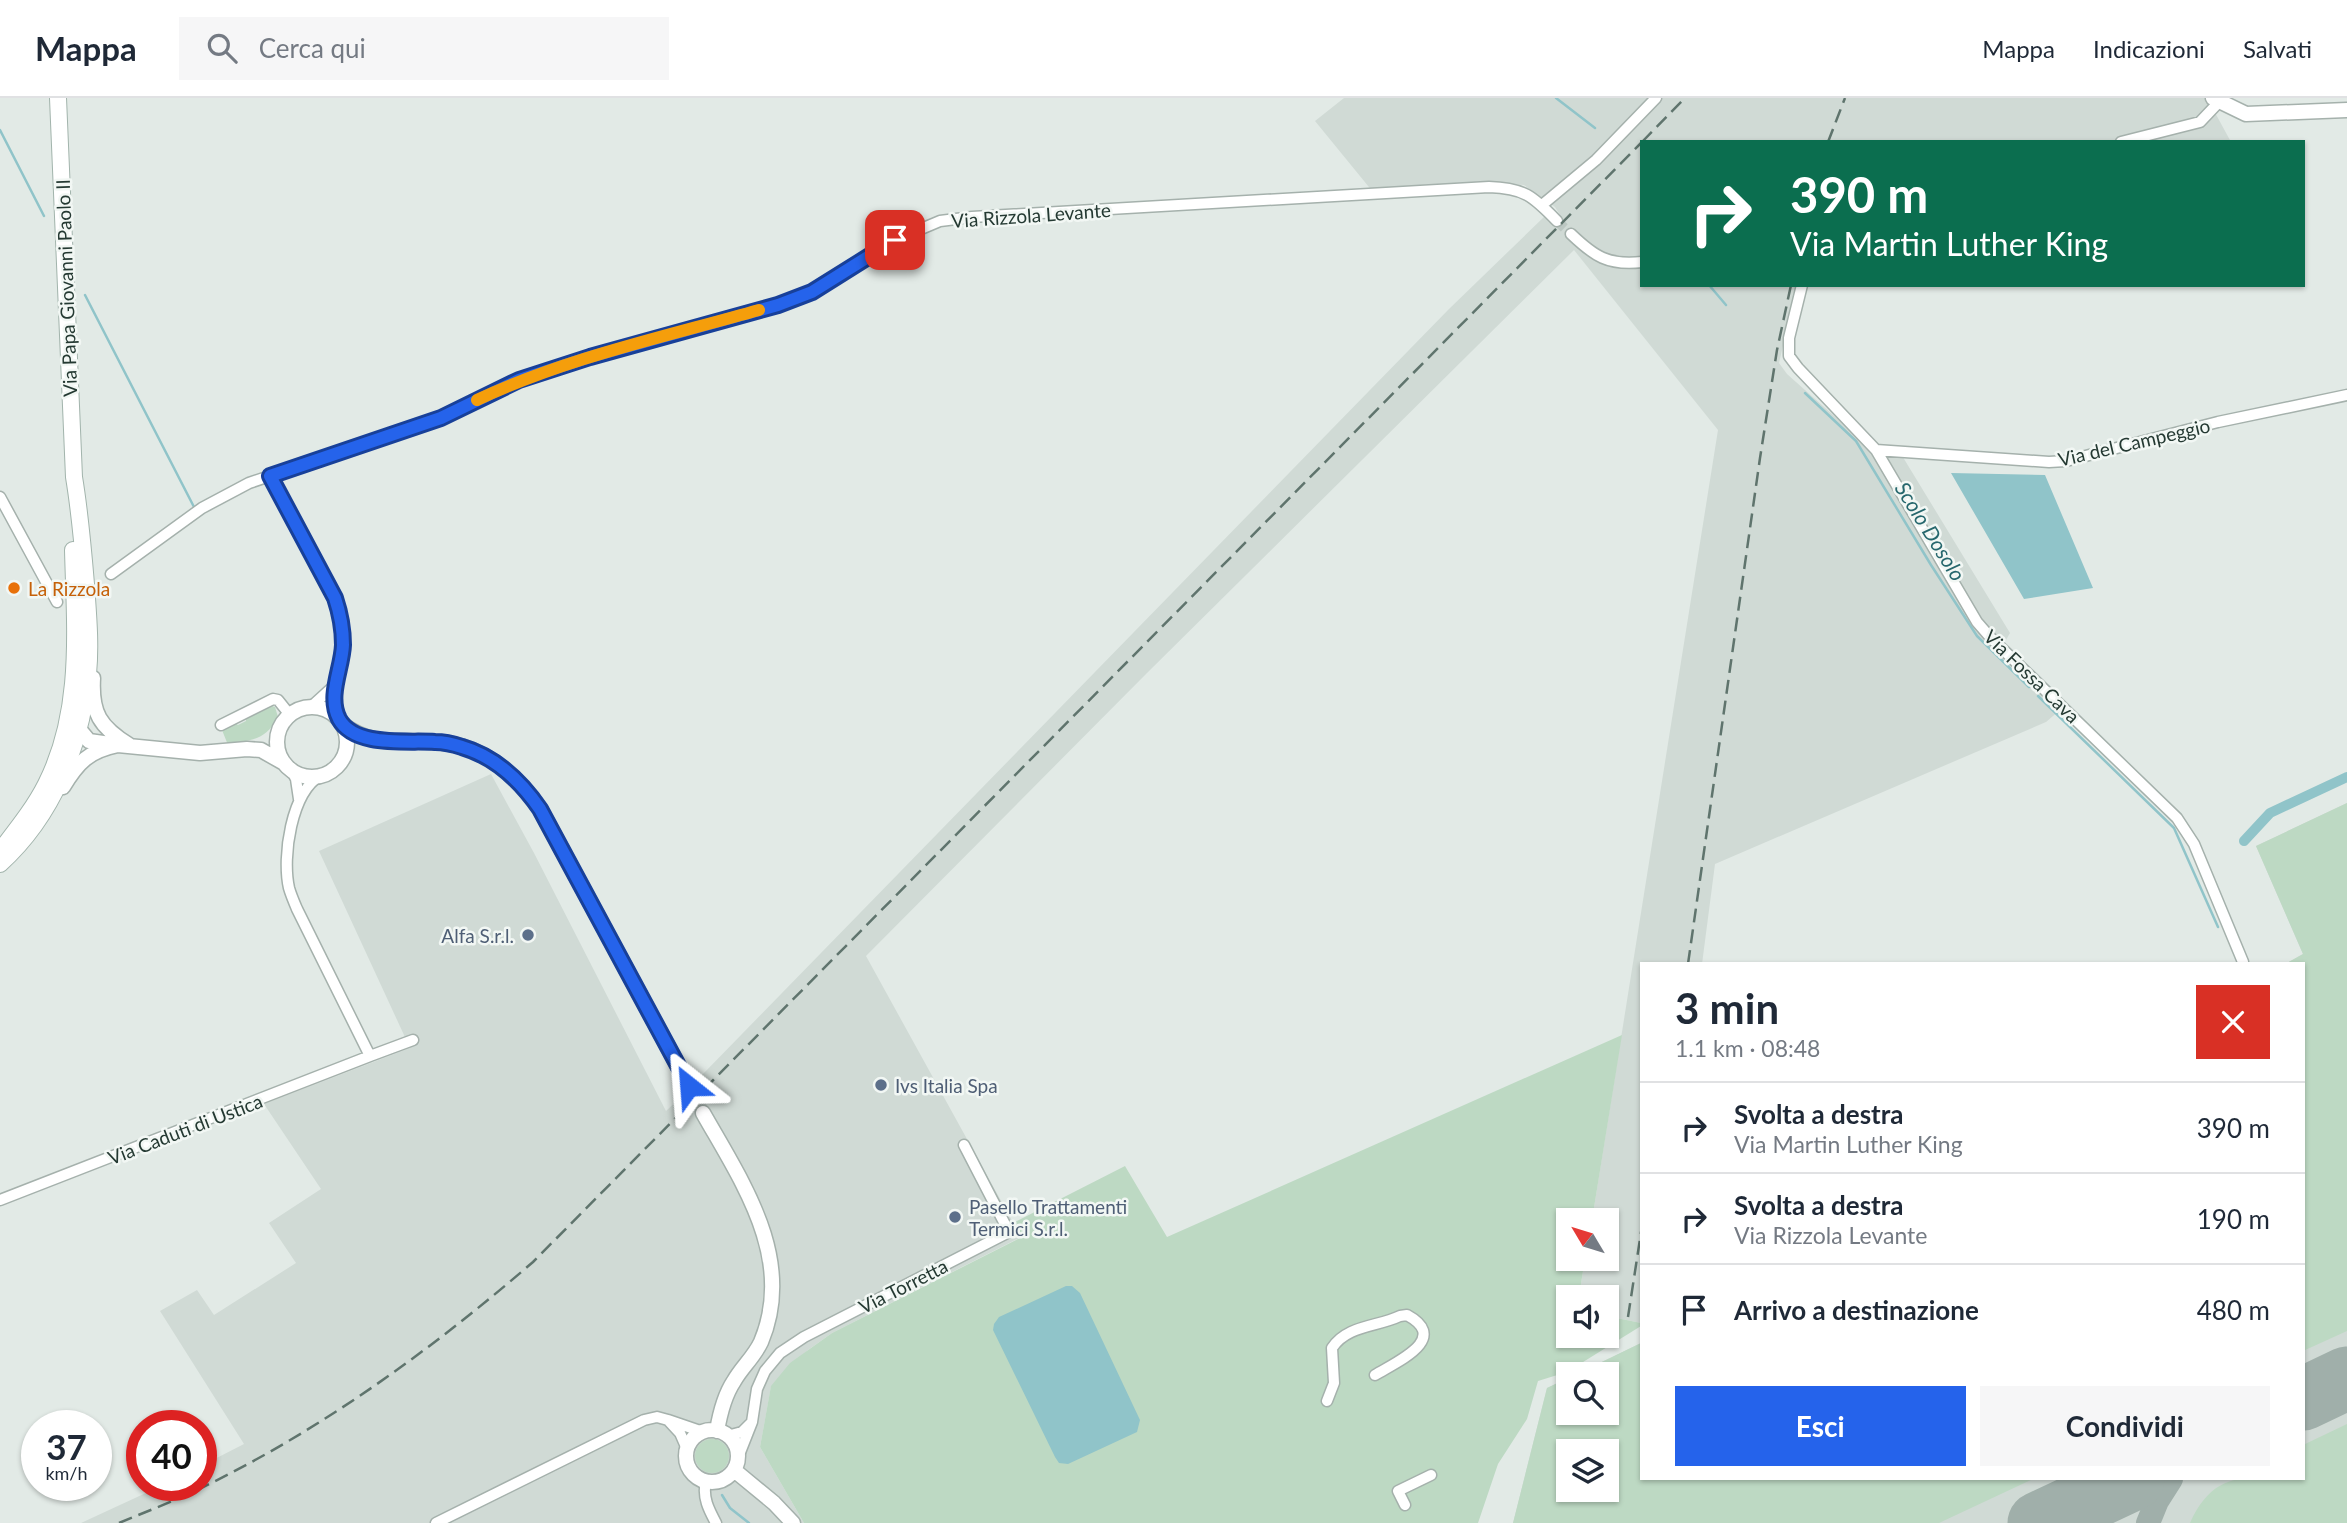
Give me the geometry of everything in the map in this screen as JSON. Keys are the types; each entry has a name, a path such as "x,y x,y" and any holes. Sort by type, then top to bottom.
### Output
{"main road":[{"name":"Via Papa Giovanni Paolo II","path":"0,864 7,851 32,829 50,802 68,765 72,728 75,673 72,502 74,477 58,98"},
{"name":"Via Papa Giovanni Paolo II","path":"72,728 88,673 88,617 81,519 74,477"}],"street":[{"path":"1542,205 1596,160 1656,98"},
{"path":"2129,140 2200,122 2216,100 2246,114 2347,110"},
{"name":"Via Rizzola Levante","path":"111,574 218,498 270,476 441,418 519,380 590,357 778,305 812,292 895,240 940,221 1489,187 1510,187 1525,192 1557,220"},
{"path":"1571,234 1587,249 1605,260 1623,264 1640,262"},
{"name":"Via Fossa Cava","path":"1802,287 1789,338 1789,356 1876,450 1978,622 1990,637 2162,802 2185,828 2243,962"},
{"name":"Via del Campeggio","path":"1876,450 2066,461 2218,422 2347,395"},
{"path":"270,476 335,598 340,614 343,647 335,685 335,706 347,739 346,750 340,763"},
{"path":"0,498 57,602"},
{"name":"Via Papa Giovanni Paolo II","path":"7,851 23,846 32,837 81,761 120,742 104,726 96,711 92,692 93,632 88,617"},
{"path":"312,706 335,685"},
{"path":"221,724 273,699 278,700 285,721 277,742 279,754 296,779 299,799"},
{"path":"247,749 267,739 297,710 312,706 326,709 359,735 374,741 438,742 463,747 487,757 507,770 524,786 540,809 689,1086"},
{"path":"72,728 87,727 120,742 146,749 200,753 247,749 270,753 287,766 308,776 321,775"},
{"path":"370,1056 297,909 289,887 288,860 290,834 299,799 314,779 334,769 346,755 374,741"},
{"name":"Via Caduti di Ustica","path":"0,1200 413,1040"},
{"path":"703,1113 756,1212 768,1242 772,1274 764,1335 726,1394 716,1433"},
{"name":"Via Torretta","path":"736,1465 752,1422 760,1381 780,1353 804,1337 1009,1232 964,1145"},
{"path":"1327,1401 1334,1383 1332,1348 1341,1337 1348,1332 1400,1316 1414,1318 1420,1324 1423,1342 1417,1349 1375,1375"},
{"path":"436,1523 644,1420 657,1417 716,1433 736,1446 736,1465 743,1475 793,1523"},
{"path":"668,1420 680,1433 687,1449"},
{"path":"736,1465 725,1479 706,1482 690,1469 687,1449 693,1439 716,1433 742,1432 752,1422"},
{"path":"1405,1505 1398,1491 1431,1475"},
{"path":"706,1482 704,1489 707,1503 716,1523"}],"shaded area":[{"path":"1344,98 2207,98 2230,140 1640,140 1640,287 1797,287 1779,363 1787,374 1860,439 1901,454 2010,633 1999,652 2060,710 2046,722 1715,864 1702,962 1640,962 1640,1323 1619,1318 1619,1285 1581,1285 1583,1271 1619,1271 1619,1208 1594,1208 1718,430 1574,250 866,956 1021,1237 832,1333 808,1350 771,1387 760,1447 804,1523 81,1523 129,1501 217,1501 217,1458 244,1444 160,1311 197,1290 214,1315 296,1263 269,1223 321,1189 264,1104 410,1048 319,851 491,774 666,1111 684,1094 687,1099 701,1085 698,1079 1448,310 1545,216 1552,224 1560,215 1555,207 1524,185 1501,183 1373,192 1315,121"},
{"path":"2347,803 2347,1523 1513,1523 1547,1388 1556,1384 1556,1425 1619,1425 1619,1362 1602,1362 1640,1343 1640,1480 2305,1480 2305,962 2289,962 2303,954 2256,846"}],"green space":[{"path":"269,705 275,707 278,717 268,731 258,738 228,745 222,730 246,721 246,716"},
{"path":"2347,803 2347,1331 2305,1350 2305,962 2289,962 2303,954 2256,846"},
{"path":"1622,1035 1594,1208 1556,1208 1556,1271 1583,1271 1581,1285 1556,1285 1556,1348 1606,1348 1583,1362 1556,1362 1556,1375 1538,1381 1527,1419 1498,1464 1478,1523 804,1523 760,1447 771,1386 790,1363 832,1333 1020,1238 1013,1223 1125,1166 1167,1237"},
{"path":"1619,1318 1640,1323 1640,1327 1619,1340"},
{"path":"1640,1343 1640,1480 2031,1480 1939,1523 1513,1523 1547,1388 1556,1384 1556,1425 1619,1425 1619,1362 1602,1362"},
{"path":"2347,1424 2347,1523 2190,1523 2211,1492 2223,1484 2236,1480 2305,1480 2305,1444"},
{"path":"712,1439 724,1444 729,1456 724,1468 712,1473 700,1468 695,1456 700,1444"}],"water":[{"path":"1951,473 2045,475 2093,588 2024,599"},
{"path":"1066,1286 1072,1286 1080,1293 1140,1420 1137,1432 1068,1464 1059,1463 1055,1457 993,1330 999,1317"}],"waterway":[{"name":"Scolo Dosolo","path":"1556,98 1595,128"},
{"path":"0,130 44,216"},
{"name":"Scolo Dosolo","path":"1711,287 1726,305"},
{"path":"85,295 194,507"},
{"name":"Scolo Dosolo","path":"1805,393 1856,441 1977,636 2029,687"},
{"name":"Scolo Dosolo","path":"2038,696 2174,828 2218,927"},
{"path":"2244,841 2270,813 2347,777"},
{"path":"722,1495 730,1508 749,1523"}],"taxiway":[{"path":"2148,1523 2157,1501 2170,1480"}],"runway":[{"path":"2305,1398 2347,1378"},
{"path":"2039,1523 2131,1480"}],"tunnel":[{"path":"1557,221 1571,234"},
{"path":"689,1086 703,1113"}],"railway":[{"path":"1644,140 1685,98"},
{"path":"1829,140 1845,98"},
{"path":"119,1523 243,1467 330,1415 414,1357 533,1262 1640,144"},
{"path":"1688,962 1760,458 1777,350 1791,287"},
{"path":"1628,1317 1640,1239"}],"slow traffic":[{"path":"477,400 519,380 590,357 759,310"}],"place":[{"name":"La Rizzola","path":"14,588"},
{"name":"Alfa S.r.l.","path":"528,935"},
{"name":"Ivs Italia Spa","path":"881,1085"},
{"name":"Pasello Trattamenti Termici S.r.l.","path":"955,1217"}],"route":[{"path":"689,1086 540,809 524,786 507,770 487,757 463,747 438,742 374,741 342,724 338,718 334,695 343,647 340,614 335,598 270,476 441,418 519,380 590,357 778,305 812,292 895,240"}]}
